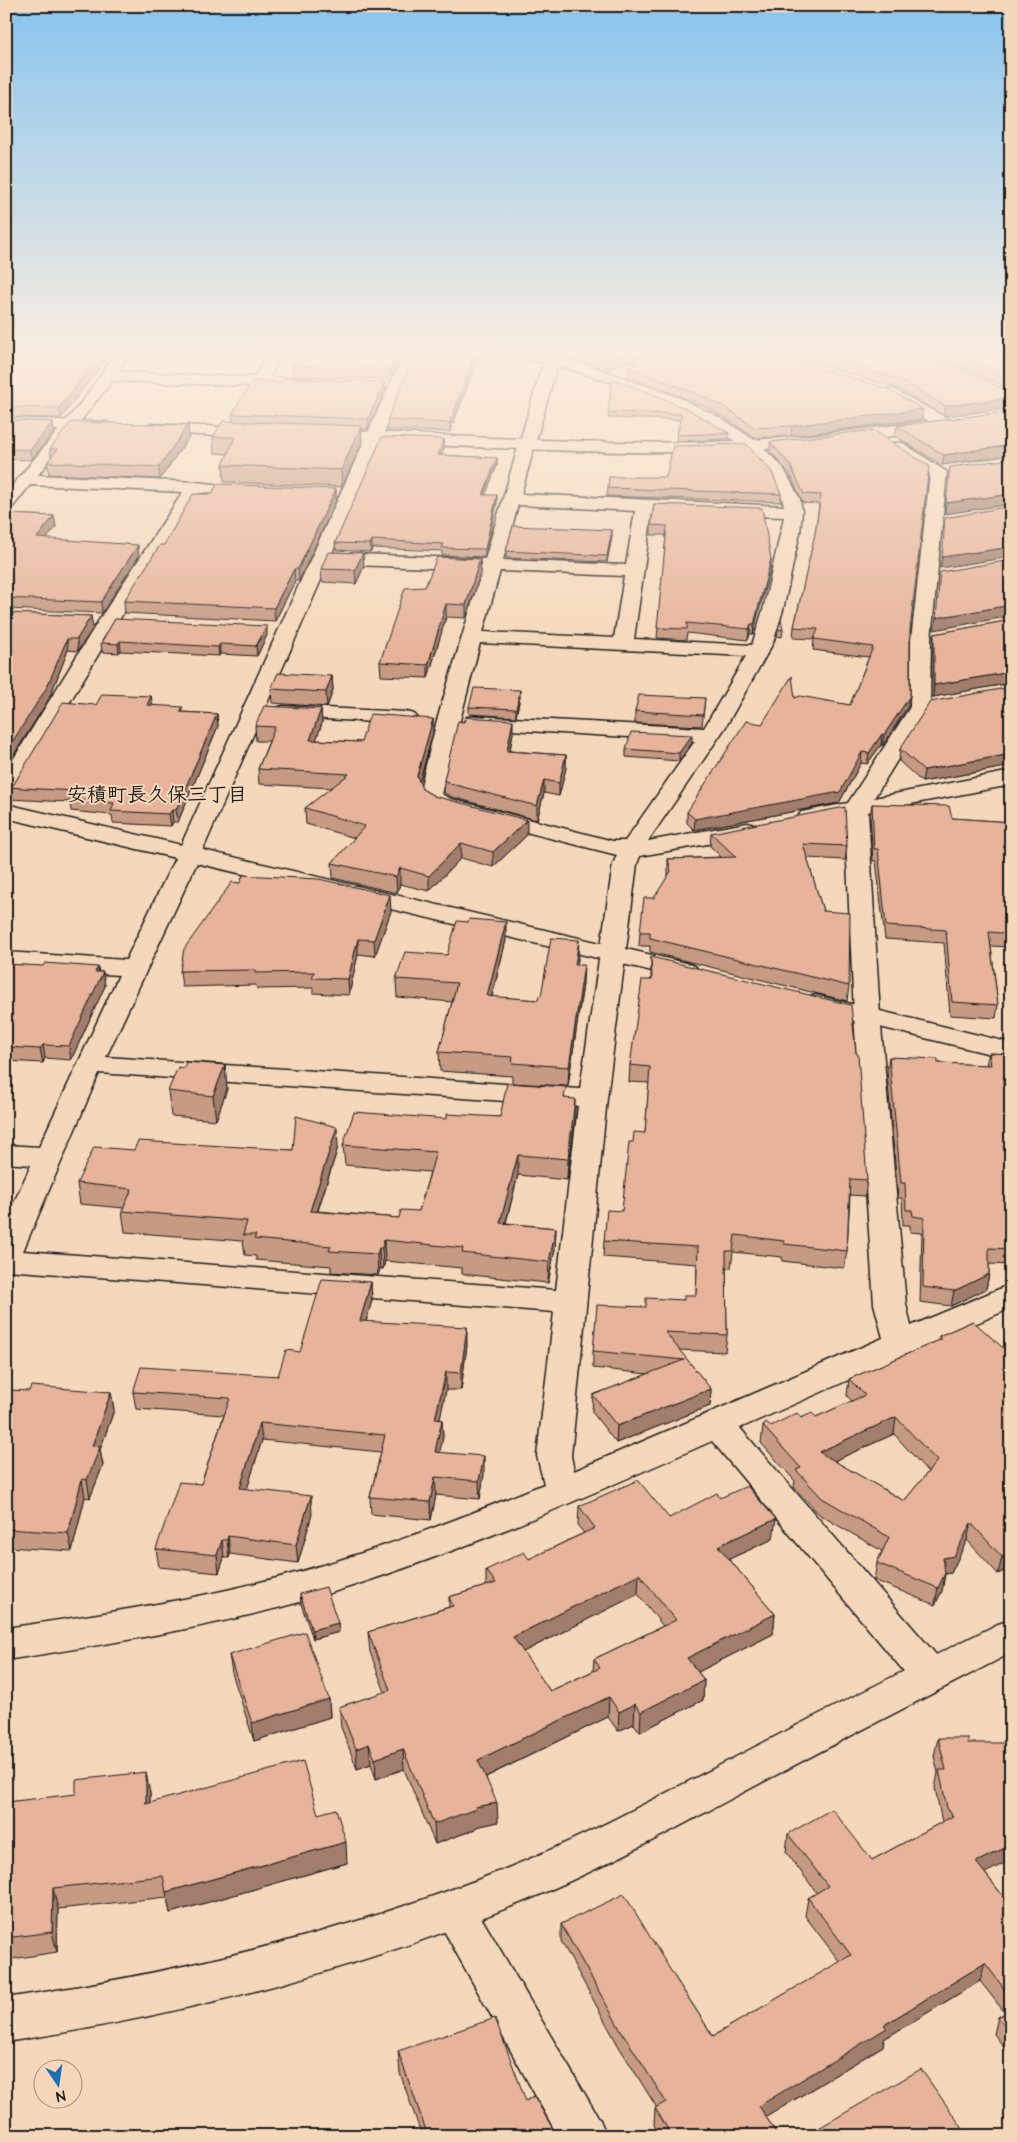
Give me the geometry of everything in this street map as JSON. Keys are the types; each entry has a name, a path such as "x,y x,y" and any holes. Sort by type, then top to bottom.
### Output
{"street":[{"path":"6,504 48,453"},
{"path":"6,1255 50,1158 89,1064 189,854 289,629 320,557 339,494 364,453"},
{"path":"524,453 448,720 430,791 431,797 437,802 597,845 631,849 672,845 1011,778"},
{"path":"564,1490 558,1476 554,1456 593,1098 625,864 631,849 708,734 759,651 792,533 793,512 786,484 760,453"},
{"path":"902,1342 894,1326 890,1304 867,1016 856,808 929,706 930,638 948,471 914,453"},
{"path":"26,480 224,488"},
{"path":"6,790 100,620 195,487"},
{"path":"511,500 793,512"},
{"path":"623,644 644,506"},
{"path":"320,557 633,571"},
{"path":"100,620 129,621"},
{"path":"269,628 289,629"},
{"path":"473,637 759,651"},
{"path":"251,711 708,734"},
{"path":"6,810 707,976"},
{"path":"6,960 134,968"},
{"path":"792,997 1011,1051"},
{"path":"89,1064 593,1098"},
{"path":"6,1154 50,1158"},
{"path":"6,1260 571,1302"},
{"path":"6,1644 91,1632 181,1615 306,1586 410,1552 564,1490 1011,1295"},
{"path":"718,1424 932,1676"},
{"path":"6,2020 80,2011 238,1976 346,1945 453,1909 597,1849 1011,1635"},
{"path":"453,1909 584,2136"}],"building":[{"path":"55,453 169,453 159,467 47,462"},
{"path":"228,453 349,453 341,470 223,465"},
{"path":"375,453 439,453 438,455 497,458 483,495 497,495 485,549 442,548 444,544 372,540 370,544 335,543"},
{"path":"671,453 754,453 772,472 781,494 608,488 609,477 666,477"},
{"path":"780,453 909,453 929,466 910,630 910,696 884,735 882,734 869,753 862,752 840,792 695,819 687,812 746,721 762,724 792,676 795,698 800,696 850,705 873,647 814,639 818,629 794,627 815,534 821,495 804,494 790,465"},
{"path":"941,453 958,453 944,455"},
{"path":"1011,459 1011,494 946,503 950,467"},
{"path":"217,484 336,489 298,569 294,569 274,608 124,601 160,545 164,545 193,494 212,494"},
{"path":"654,504 762,508 771,559 754,624 751,624 749,629 687,623 687,629 657,628 667,526 651,525"},
{"path":"1011,506 1011,547 942,557 945,518"},
{"path":"6,514 54,516 37,538 138,545 101,602 6,598"},
{"path":"513,526 612,530 607,556 506,551"},
{"path":"328,552 363,553 355,570 321,569"},
{"path":"437,557 480,559 466,605 446,604 428,665 380,662 405,588 425,587"},
{"path":"1011,560 1011,605 936,618 940,572"},
{"path":"6,613 91,616 77,639 67,639 47,687 6,752"},
{"path":"115,619 267,626 256,646 220,644 218,647 120,641 118,644 101,643"},
{"path":"781,620 783,630 778,629"},
{"path":"1011,620 1011,672 934,685 934,634"},
{"path":"278,673 332,676 326,692 271,689"},
{"path":"1011,687 1011,754 924,770 900,749 930,702"},
{"path":"474,688 520,690 516,709 469,707"},
{"path":"102,694 151,696 147,705 183,707 180,712 217,714 176,810 172,810 169,814 111,811 114,803 69,799 75,791 6,787 14,784 63,702 96,705"},
{"path":"639,695 705,698 703,715 635,711"},
{"path":"264,706 321,709 310,740 361,742 370,714 433,719 417,776 422,789 434,796 527,820 493,852 461,843 429,876 400,868 396,877 332,863 365,826 305,808 349,774 258,769 275,727 255,726"},
{"path":"465,717 513,720 507,751 566,755 559,783 544,780 537,806 451,784 444,780 458,721 464,722"},
{"path":"631,732 692,735 679,753 626,749"},
{"path":"872,804 949,806 952,818 1011,822 1011,934 989,932 998,1005 952,1002 946,930 886,926 878,849 874,849"},
{"path":"845,807 847,846 803,844 823,911 850,913 849,986 650,938 650,932 640,932 644,898 654,898 671,871 668,859 736,857 711,833"},
{"path":"243,875 319,879 390,895 374,940 358,939 348,979 312,978 314,972 255,973 256,970 180,971 184,949 232,882 240,883"},
{"path":"469,919 506,922 487,996 538,1000 539,995 541,996 551,938 579,940 575,965 584,965 569,1067 512,1063 513,1057 439,1052 457,983 396,979 405,952 447,955 457,921 468,922"},
{"path":"651,957 851,1005 856,1053 858,1054 867,1180 850,1179 847,1251 784,1244 784,1241 735,1235 733,1251 726,1251 727,1335 665,1332 711,1389 617,1426 593,1395 684,1360 593,1351 597,1305 646,1307 646,1298 684,1300 684,1295 696,1295 698,1247 604,1241 607,1210 622,1211 629,1142 633,1142 634,1132 645,1133 650,1067 630,1065 642,980 652,980"},
{"path":"45,963 98,967 95,972 103,972 69,1046 43,1045 40,1049 6,1047 6,964 43,966"},
{"path":"989,1053 1011,1054 1011,1249 989,1248 989,1274 954,1291 923,1287 924,1218 913,1216 912,1210 906,1210 905,1183 901,1183 889,1057 938,1059 938,1063 991,1065"},
{"path":"186,1062 225,1065 213,1096 168,1091 178,1067 184,1068"},
{"path":"507,1083 566,1087 564,1098 575,1099 568,1159 518,1155 500,1223 556,1228 549,1262 462,1253 463,1248 384,1240 382,1248 379,1248 377,1254 329,1251 331,1246 254,1239 256,1235 243,1235 247,1221 122,1211 132,1189 77,1183 94,1147 134,1150 138,1141 293,1150 296,1116 337,1127 310,1211 399,1218 401,1210 419,1211 436,1152 343,1145 354,1112 447,1119 447,1114 500,1117"},
{"path":"322,1279 371,1282 360,1321 467,1327 461,1373 446,1372 435,1419 442,1420 435,1452 484,1456 479,1481 435,1477 430,1502 370,1497 385,1435 260,1423 240,1488 311,1496 296,1545 228,1536 227,1540 222,1540 217,1555 156,1549 179,1482 201,1484 230,1398 133,1392 141,1367 278,1376 286,1350 300,1352"},
{"path":"973,1321 1011,1355 1011,1552 1002,1557 971,1523 954,1556 943,1558 945,1573 938,1588 877,1563 889,1537 822,1498 796,1470 801,1468 763,1426 766,1422 771,1426 797,1413 801,1418 812,1413 816,1417 865,1395 849,1379 942,1339 939,1336","holes":["896,1417 937,1461 904,1501 819,1452"]},
{"path":"31,1386 111,1392 92,1446 100,1447 87,1480 82,1479 68,1533 6,1529 6,1396 9,1390 29,1391"},
{"path":"638,1480 669,1518 717,1493 720,1498 747,1486 776,1519 718,1546 775,1614 687,1658 704,1680 641,1712 635,1704 619,1712 609,1697 478,1760 497,1803 475,1807 476,1809 434,1824 403,1749 375,1759 369,1744 356,1749 339,1707 390,1690 368,1632 453,1606 449,1597 496,1583 486,1570 524,1552 529,1559 595,1528 579,1506","holes":["639,1574 676,1620 594,1659 600,1668 550,1691 513,1637"]},
{"path":"326,1587 338,1623 312,1630 300,1594"},
{"path":"305,1632 329,1699 252,1723 229,1655"},
{"path":"938,1738 968,1738 968,1743 1011,1743 1011,1845 976,1862 1011,1906 1011,1998 985,1963 884,2025 887,2028 759,2106 778,2136 672,2136 655,2108 666,2102 619,2027 561,1924 624,1894 713,2036 851,1955 808,1898 828,1886 788,1834 832,1809 872,1860 953,1816 947,1808 939,1770 946,1770"},
{"path":"303,1761 318,1814 336,1809 346,1842 166,1892 163,1876 53,1888 52,1932 6,1938 6,1802 76,1794 76,1780 146,1772 146,1804"},
{"path":"1011,2010 1011,2033 998,2017"},
{"path":"495,2018 526,2101 534,2096 557,2136 428,2136 398,2051"},
{"path":"921,2069 968,2136 805,2136"}],"district":[{"name":"安積町長久保三丁目","path":"157,795"}]}
